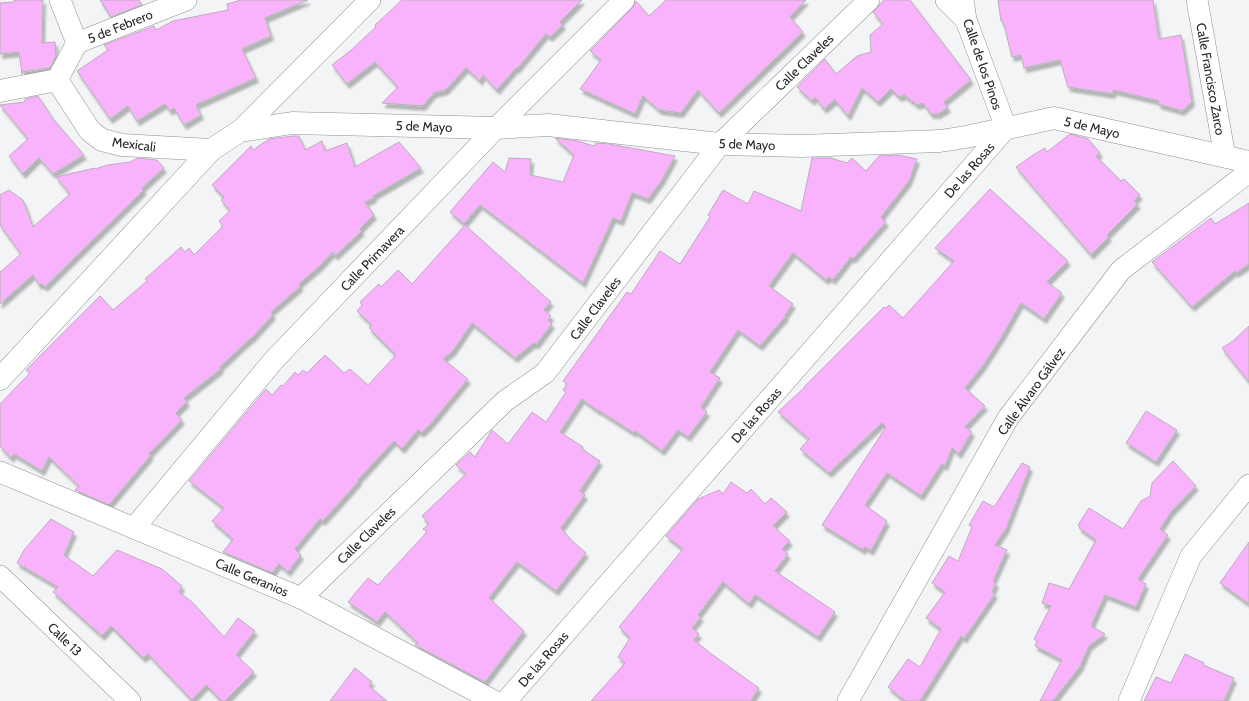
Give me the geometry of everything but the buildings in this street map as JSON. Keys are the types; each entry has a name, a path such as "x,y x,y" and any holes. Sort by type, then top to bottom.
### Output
{"street":[{"path":"0,91 57,80 76,43 60,0"},
{"name":"5 de Febrero","path":"76,43 186,0"},
{"path":"0,379 211,150 240,130 370,0"},
{"name":"Calle Primavera","path":"134,528 274,360 496,128 624,0"},
{"name":"Calle Claveles","path":"301,598 505,401 545,373 720,144 869,0"},
{"path":"946,0 965,10"},
{"name":"Calle Francisco Zarco","path":"1197,0 1226,157"},
{"name":"Calle de los Pinos","path":"965,10 1006,128"},
{"name":"Mexicali","path":"57,80 90,131 102,140 122,146 211,150"},
{"name":"5 de Mayo","path":"240,130 292,123 496,128 548,125 720,144 801,146 940,141 966,137 1054,118 1249,162"},
{"name":"De las Rosas","path":"506,701 1006,128"},
{"name":"Calle Álvaro Gálvez","path":"848,701 1008,418 1121,270 1249,172"},
{"name":"Calle Geranios","path":"0,472 301,598 494,701"},
{"path":"1129,701 1191,556 1249,484"},
{"name":"Calle 13","path":"0,576 130,701"}]}
